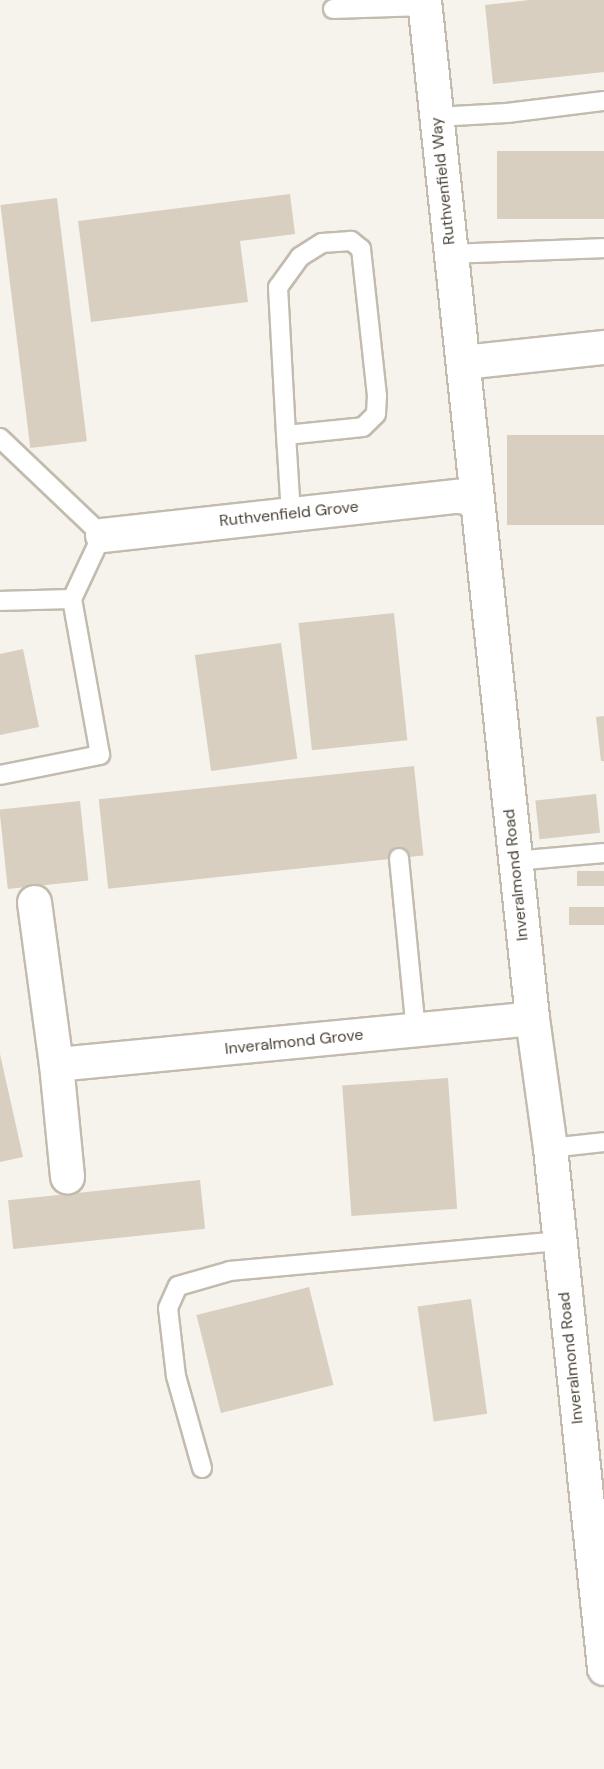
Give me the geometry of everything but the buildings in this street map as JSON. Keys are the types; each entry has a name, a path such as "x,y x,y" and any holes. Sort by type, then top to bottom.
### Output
{"street":[{"name":"Ruthvenfield Way","path":"424,3 463,363"},
{"path":"463,363 604,348"},
{"name":"Inveralmond Road","path":"463,363 531,1018 550,1148 558,1241 596,1511 604,1668"},
{"name":"Ruthvenfield Grove","path":"102,535 458,496 476,498"},
{"path":"34,902 56,1064 67,1176"},
{"name":"Inveralmond Grove","path":"56,1064 531,1018"}],"lane":[{"path":"333,9 424,3"},
{"path":"436,117 507,113 604,101"},
{"path":"286,435 363,427 376,414 377,396 362,249 351,242 322,243 300,257 278,286 286,435 291,514"},
{"path":"450,254 604,248"},
{"path":"0,438 102,535 72,599 100,754 0,776"},
{"path":"0,601 72,599"},
{"path":"515,861 604,853"},
{"path":"399,858 416,1030"},
{"path":"550,1148 604,1142"},
{"path":"202,1468 176,1376 168,1308 178,1286 230,1271 558,1241"}]}
